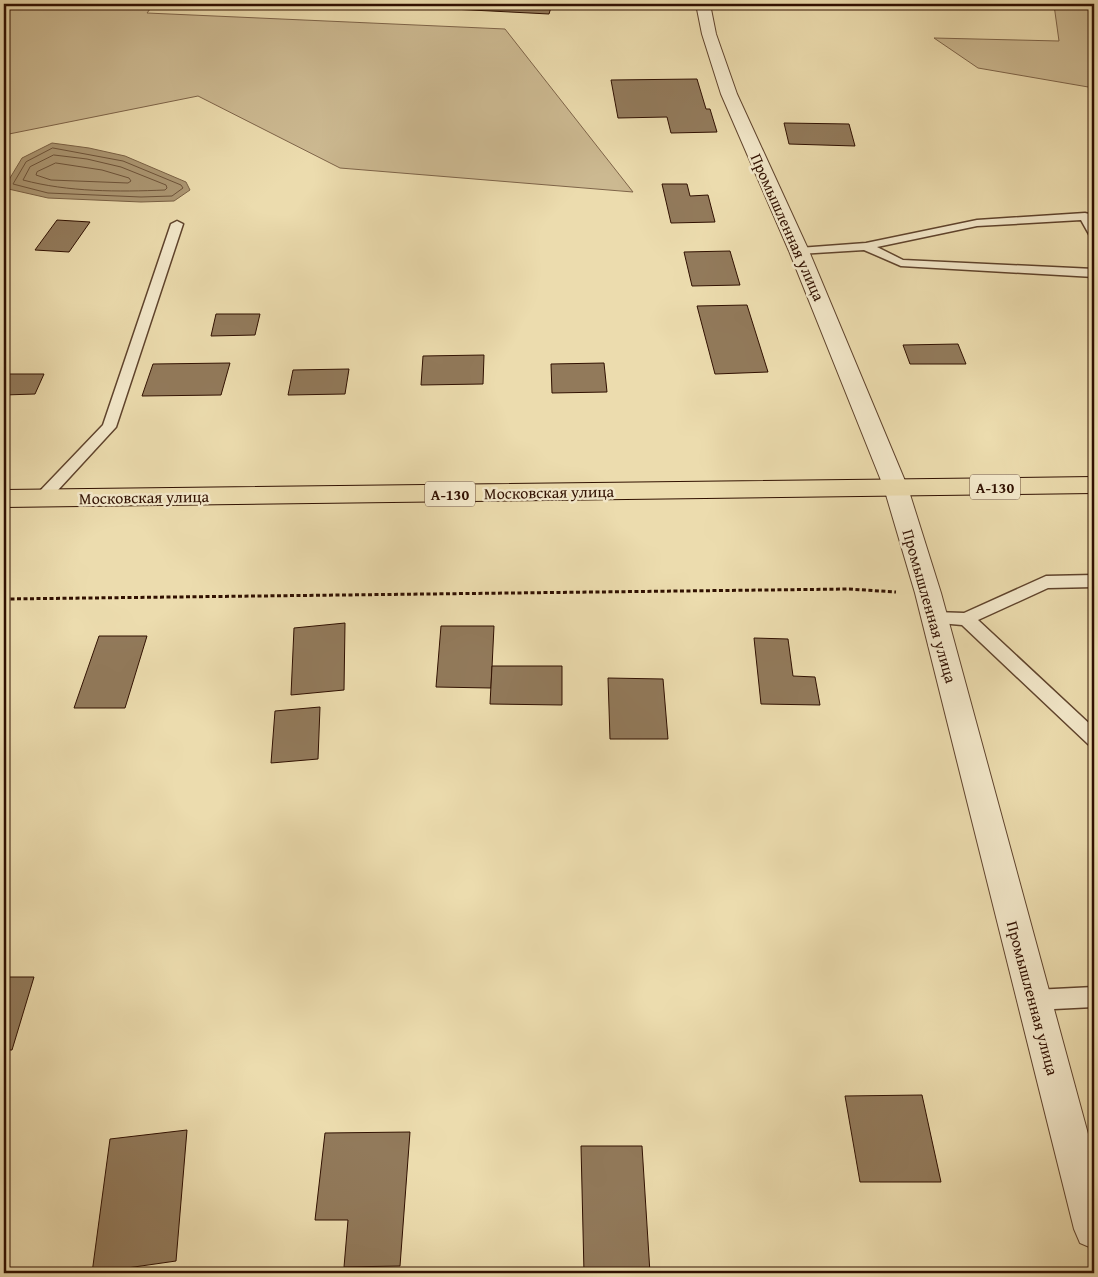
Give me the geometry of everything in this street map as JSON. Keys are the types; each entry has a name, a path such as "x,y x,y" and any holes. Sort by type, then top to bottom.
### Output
{"highway":[{"name":"Московская улица","path":"4,499 1094,485"}],"street":[{"name":"Промышленная улица","path":"704,4 709,34 729,94 799,250 896,488 931,606 1094,1230"}],"lane":[{"path":"799,250 866,246 977,223 1084,216 1094,234"},
{"path":"42,498 110,427 177,224"},
{"path":"866,246 901,263 1094,273"},
{"path":"966,619 1046,582 1094,582"},
{"path":"931,606 966,619 1094,739"},
{"path":"1034,1000 1094,997"}],"path":[{"path":"4,600 849,590 931,606"}],"shaded area":[{"path":"4,4 154,4 147,13 505,29 633,192 340,168 198,96 4,135"},
{"path":"1051,4 1094,4 1094,88 978,68 934,38 1059,41 1054,5"}],"water":[{"path":"52,143 89,148 125,156 186,182 190,190 174,201 141,202 48,198 4,188 22,158"}],"building":[{"path":"174,4 214,4 212,7"},
{"path":"343,4 454,4 452,9"},
{"path":"454,4 552,4 549,14 452,9"},
{"path":"697,79 706,109 710,109 717,132 671,133 667,117 618,118 611,80"},
{"path":"784,123 849,124 855,146 789,144"},
{"path":"662,184 687,184 690,196 708,195 715,222 671,223"},
{"path":"57,220 90,222 69,252 35,250"},
{"path":"730,251 740,285 692,286 684,252"},
{"path":"747,305 768,372 715,374 697,306"},
{"path":"216,314 260,314 255,335 211,336"},
{"path":"958,344 966,364 910,364 903,345"},
{"path":"484,355 483,384 421,385 423,356"},
{"path":"230,363 221,395 142,396 153,364"},
{"path":"604,363 607,392 552,393 551,364"},
{"path":"349,369 345,394 288,395 293,370"},
{"path":"4,374 44,374 35,394 4,395"},
{"path":"345,623 344,690 291,695 294,628"},
{"path":"441,626 494,626 491,688 436,687"},
{"path":"99,636 147,636 125,708 74,708"},
{"path":"754,638 788,639 793,676 815,677 820,705 761,704"},
{"path":"492,666 562,666 562,705 490,704"},
{"path":"608,678 663,679 668,739 610,739"},
{"path":"320,707 318,759 271,763 275,711"},
{"path":"4,977 34,977 12,1050 4,1050"},
{"path":"922,1095 941,1182 860,1182 845,1096"},
{"path":"187,1130 176,1261 92,1273 110,1139"},
{"path":"410,1132 400,1266 344,1267 348,1220 315,1220 325,1133"},
{"path":"581,1146 642,1146 650,1273 584,1273"}]}
